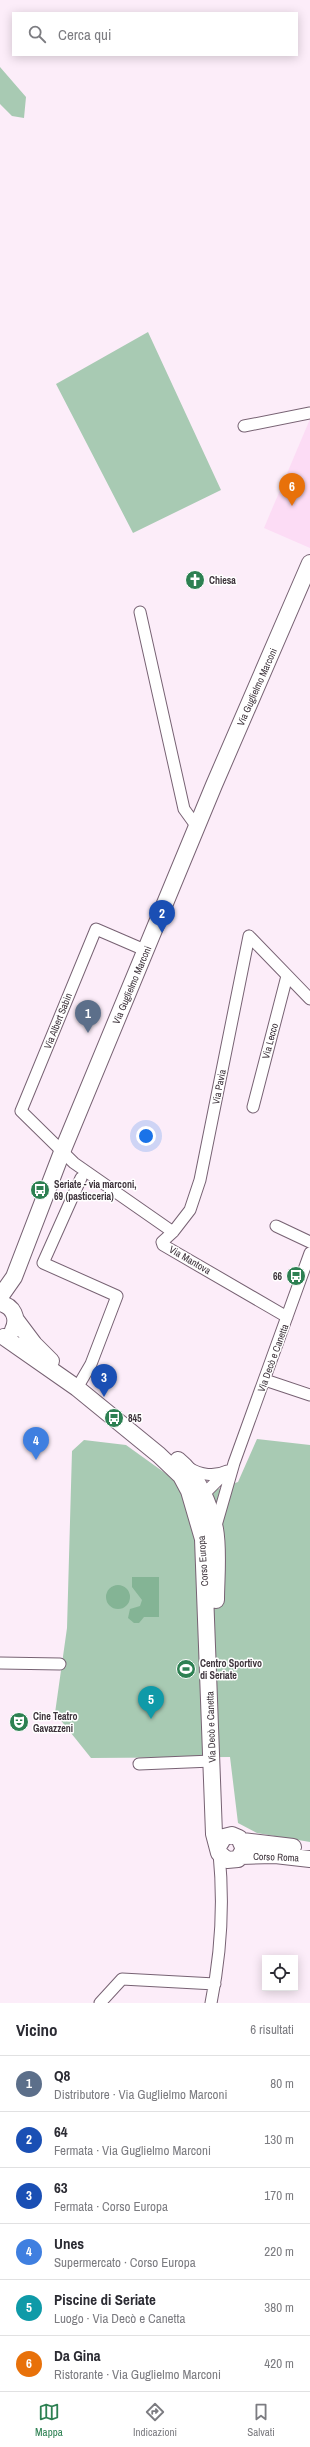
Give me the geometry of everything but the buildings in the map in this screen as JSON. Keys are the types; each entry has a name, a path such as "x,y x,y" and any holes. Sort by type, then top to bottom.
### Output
{"street":[{"path":"244,426 310,413"},
{"name":"Via Guglielmo Marconi","path":"9,1310 14,1277 62,1152 147,951 197,827 310,563"},
{"path":"140,612 184,809 197,827"},
{"name":"Via Albert Sabin","path":"62,1152 21,1111 96,929 147,951"},
{"name":"Via Pavia","path":"172,1232 190,1210 200,1180 249,936 287,976"},
{"path":"287,976 310,999"},
{"name":"Via Lecco","path":"253,1107 287,976"},
{"name":"Via Mantova","path":"62,1152 172,1232 162,1242 163,1245 287,1317"},
{"path":"77,1388 91,1364 117,1296 43,1263 81,1178"},
{"path":"276,1226 310,1242"},
{"name":"Via Decò e Canetta","path":"211,2003 215,1984 223,1891 231,1849 223,1811 218,1690 215,1530 234,1463 310,1253"},
{"name":"Via Guglielmo Marconi","path":"0,1297 14,1277"},
{"name":"Corso Europa","path":"9,1310 34,1344 77,1388"},
{"name":"Corso Europa","path":"9,1310 12,1332 2,1338 77,1388 181,1476 189,1491 203,1539 206,1607"},
{"path":"265,1380 310,1395"},
{"name":"Corso Europa","path":"123,1426 146,1434 187,1467 198,1482 215,1530"},
{"name":"Via Decò e Canetta","path":"231,1849 214,1834 206,1607 209,1577 204,1497 234,1463"},
{"path":"187,1467 197,1473 209,1475 226,1472"},
{"path":"0,1663 60,1664"},
{"path":"139,1764 212,1761"},
{"name":"Corso Roma","path":"231,1849 310,1850"},
{"name":"Corso Roma","path":"231,1849 310,1859"},
{"path":"100,2003 122,1979 215,1984"}],"shaded area":[{"path":"0,67 26,97 24,118 12,116 0,104"},
{"path":"148,332 221,490 133,533 56,384"},
{"path":"310,419 310,548 264,528"},
{"name":"Centro Sportivo di Seriate","path":"257,1439 310,1445 310,1842 257,1833 238,1823 230,1757 91,1758 55,1713 67,1628 72,1451 84,1440 126,1445 197,1496 238,1482"},
{"path":"132,1577 159,1577 159,1617 144,1617 139,1623 134,1623 128,1618 130,1609 140,1606 142,1600 132,1587"},
{"path":"118,1585 126,1589 130,1597 126,1605 118,1609 110,1605 106,1597 110,1589"}],"place":[{"name":"Da Gina","path":"292,506"},
{"name":"Chiesa","path":"195,580"},
{"name":"64","path":"162,933"},
{"name":"Q8","path":"88,1033"},
{"name":"Seriate - via marconi, 69 (pasticceria)","path":"40,1190"},
{"name":"66","path":"296,1276"},
{"name":"63","path":"104,1397"},
{"name":"845","path":"114,1418"},
{"name":"Unes","path":"36,1460"},
{"name":"Centro Sportivo di Seriate","path":"186,1669"},
{"name":"Piscine di Seriate","path":"151,1719"},
{"name":"Cine Teatro Gavazzeni","path":"19,1722"}]}
